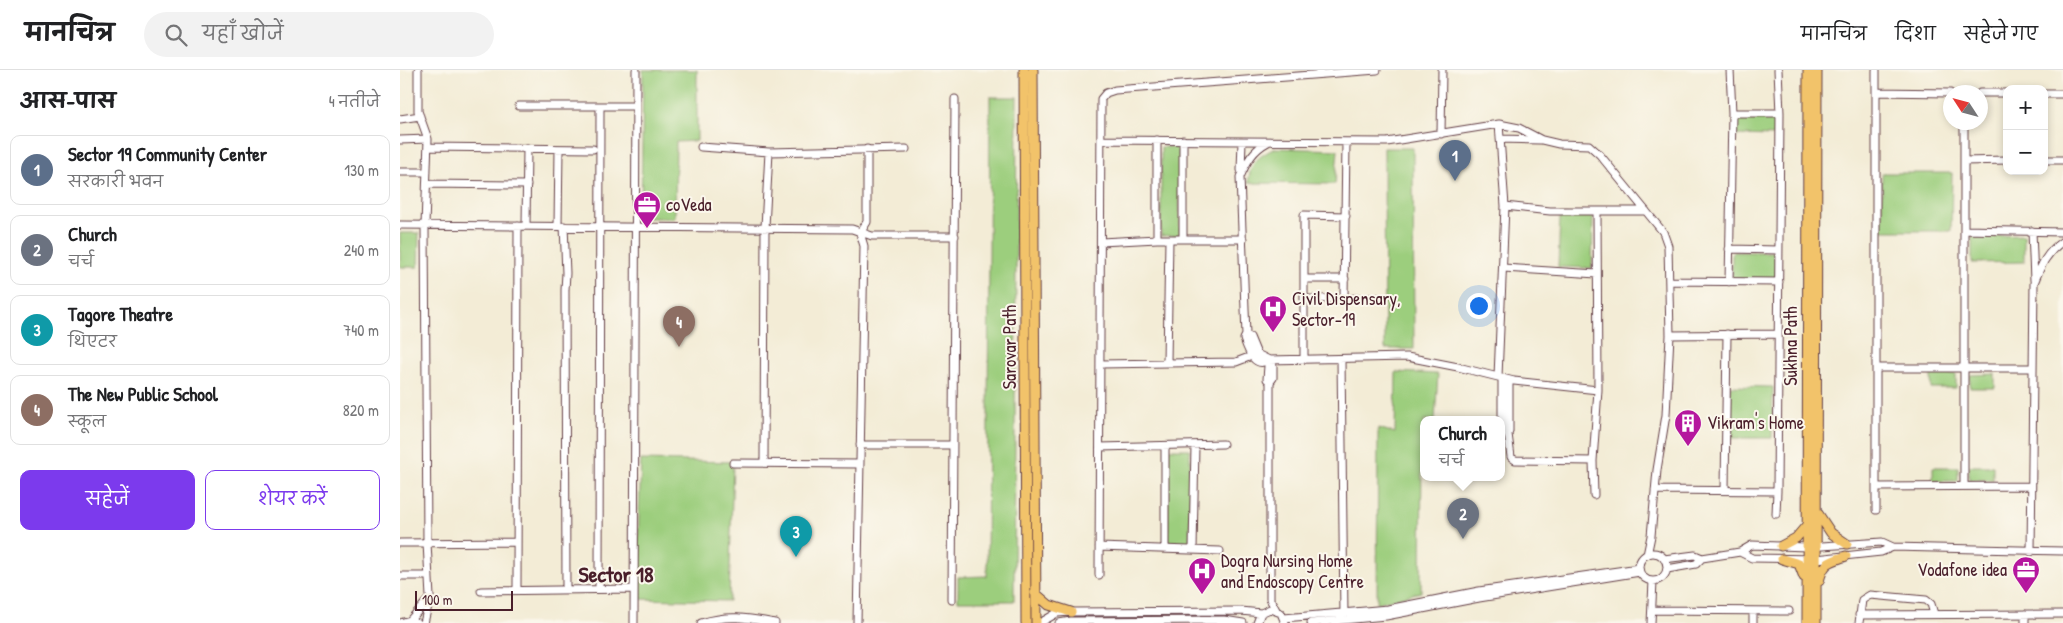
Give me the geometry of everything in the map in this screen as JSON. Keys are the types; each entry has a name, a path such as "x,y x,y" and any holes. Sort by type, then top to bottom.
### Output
{"main road":[{"name":"Sarovar Path","path":"1024,70 1026,623"},
{"name":"Sarovar Path","path":"1033,70 1036,623"},
{"name":"Sukhna Path","path":"1808,70 1807,524 1812,546"},
{"name":"Sukhna Path","path":"1816,623 1816,593 1812,546 1816,512 1817,70"},
{"path":"1816,512 1831,533 1847,544"},
{"path":"1781,546 1796,538 1807,524"},
{"path":"1816,593 1824,567 1829,562 1846,556"},
{"name":"Sukhna Path","path":"1807,623 1807,589 1812,558"},
{"path":"1782,559 1799,564 1807,589"},
{"path":"1035,593 1049,605 1071,612"}],"street":[{"path":"418,70 418,111 428,139 425,226 427,543 430,598 424,623"},
{"path":"634,623 636,70"},
{"path":"1099,575 1101,99 1106,93 1115,90 1377,70"},
{"path":"1441,134 1442,70"},
{"path":"1729,282 1732,113 1730,70"},
{"path":"1776,514 1780,113 1778,70"},
{"path":"1876,70 1876,510"},
{"path":"1876,92 1943,92"},
{"path":"1988,93 2003,93"},
{"path":"2048,94 2063,94"},
{"path":"952,600 955,99"},
{"path":"519,106 636,106"},
{"path":"599,589 598,227 600,106"},
{"path":"1732,113 1780,113"},
{"path":"400,119 420,116"},
{"path":"1101,140 1387,142 1499,124 1519,128 1542,140"},
{"path":"1499,124 1505,206 1502,416"},
{"path":"1964,130 1964,486"},
{"path":"1500,138 1589,145 1600,155 1646,211 1663,232 1666,239 1668,246 1670,335 1666,415 1655,490 1651,536 1647,555 1643,558 1639,570 1643,578 1654,582 1663,577 1667,569 1664,559 1658,554 1651,536"},
{"path":"400,140 428,139"},
{"path":"1157,140 1157,239"},
{"path":"1182,140 1183,239"},
{"path":"1242,140 1240,178 1246,335 1244,339 1256,361 1407,357 1503,378 1598,390"},
{"path":"1240,178 1252,155 1258,148 1271,141"},
{"path":"1344,298 1346,142"},
{"path":"428,147 593,149"},
{"path":"701,147 769,152 906,149"},
{"path":"526,226 527,148"},
{"path":"560,149 561,226 566,273 566,590"},
{"path":"857,623 864,246 860,233 867,222 867,149"},
{"path":"764,463 765,227 769,152"},
{"path":"1964,161 2003,160"},
{"path":"2048,160 2063,160"},
{"path":"400,172 427,172"},
{"path":"427,184 527,184"},
{"path":"1505,206 1550,211 1646,211"},
{"path":"1594,495 1593,461 1598,390 1596,212"},
{"path":"1304,359 1304,215 1346,216"},
{"path":"400,225 765,227 852,229 872,236 955,236"},
{"path":"517,590 518,226"},
{"path":"1964,230 2063,232"},
{"path":"2030,552 2034,283 2032,231"},
{"path":"1100,242 1157,239 1243,239"},
{"path":"1167,362 1169,239"},
{"path":"2034,283 2042,262 2052,248 2063,240"},
{"path":"1729,249 1779,250"},
{"path":"1503,268 1597,274"},
{"path":"1304,279 1345,279"},
{"path":"1669,281 1779,282"},
{"path":"1304,298 1383,298"},
{"path":"1725,490 1727,334"},
{"path":"1670,335 1778,334"},
{"path":"1100,364 1236,362 1254,356"},
{"path":"1342,358 1344,616"},
{"path":"1270,361 1267,379 1270,382 1270,598 1276,610 1285,620 1344,616"},
{"path":"1876,368 2033,368"},
{"path":"1505,435 1511,458 1515,460 1593,461"},
{"path":"1100,447 1223,444"},
{"path":"860,445 953,445"},
{"path":"1192,550 1195,445"},
{"path":"1165,549 1166,446"},
{"path":"734,463 860,464"},
{"path":"1876,487 2031,486"},
{"path":"1655,490 1777,491"},
{"path":"400,543 517,542"},
{"path":"1667,569 1696,564 1702,558 1740,552 1752,545 1812,546 1882,542 1893,547 2030,552 2063,551"},
{"path":"1099,546 1220,551"},
{"path":"1740,552 1752,558 1782,559 1846,556 1881,552 1893,547"},
{"path":"1647,555 1658,554"},
{"path":"1664,559 1695,554 1702,558"},
{"path":"1311,623 1479,591 1639,570"},
{"path":"400,576 428,576"},
{"path":"1651,623 1654,582"},
{"path":"1257,623 1263,612 1270,587"},
{"path":"481,591 634,590"},
{"path":"1859,623 1862,600 1870,595 1926,600 1931,604 1934,614"},
{"path":"403,621 430,598"},
{"path":"1040,623 1057,613 1071,612 1263,612 1276,610"},
{"path":"1652,610 1789,611"},
{"path":"1753,611 1753,623"},
{"path":"1100,612 1100,621"},
{"path":"1223,612 1224,620"},
{"path":"1913,614 1913,623"},
{"path":"2025,614 2025,623"},
{"path":"1859,615 2063,614"},
{"path":"701,623 715,618 738,616 775,623"},
{"path":"1059,623 1071,621 1224,620 1243,623"},
{"path":"403,621 418,623"}],"green space":[{"path":"643,70 697,70 697,141 676,142 675,218 641,218"},
{"path":"990,97 1017,97 1014,601 958,601 958,577 987,576"},
{"path":"1735,118 1777,118 1776,136 1735,135"},
{"path":"1161,147 1179,147 1180,235 1161,236"},
{"path":"1275,148 1338,150 1335,184 1248,183 1255,161"},
{"path":"1384,148 1413,148 1414,349 1385,349"},
{"path":"1882,173 1952,173 1951,231 1882,231"},
{"path":"1560,215 1593,216 1592,268 1558,267"},
{"path":"400,233 419,233 418,267 400,267"},
{"path":"2024,235 2024,262 1972,263 1972,237"},
{"path":"1732,252 1777,252 1776,280 1732,279"},
{"path":"1396,372 1438,374 1435,416 1420,416 1421,592 1377,603 1378,428 1395,433"},
{"path":"1931,374 1956,374 1956,388 1931,388"},
{"path":"1995,374 1995,388 1970,388 1970,375"},
{"path":"1730,386 1773,387 1772,438 1730,438"},
{"path":"1168,449 1190,449 1190,544 1168,544"},
{"path":"641,460 733,462 729,601 636,599"},
{"path":"1969,466 1993,466 1993,480 1969,480"},
{"path":"1933,467 1958,467 1958,481 1933,481"}],"place":[{"name":"Sector 19 Community Center","path":"1455,181"},
{"name":"coVeda","path":"647,229"},
{"name":"Civil Dispensary, Sector-19","path":"1273,333"},
{"name":"The New Public School","path":"679,347"},
{"name":"Vikram's Home","path":"1688,447"},
{"name":"Church","path":"1463,539"},
{"name":"Tagore Theatre","path":"796,557"},
{"name":"Vodafone idea","path":"2026,594"},
{"name":"Dogra Nursing Home and Endoscopy Centre","path":"1202,595"}],"district":[{"name":"Sector 18","path":"616,574"}]}
